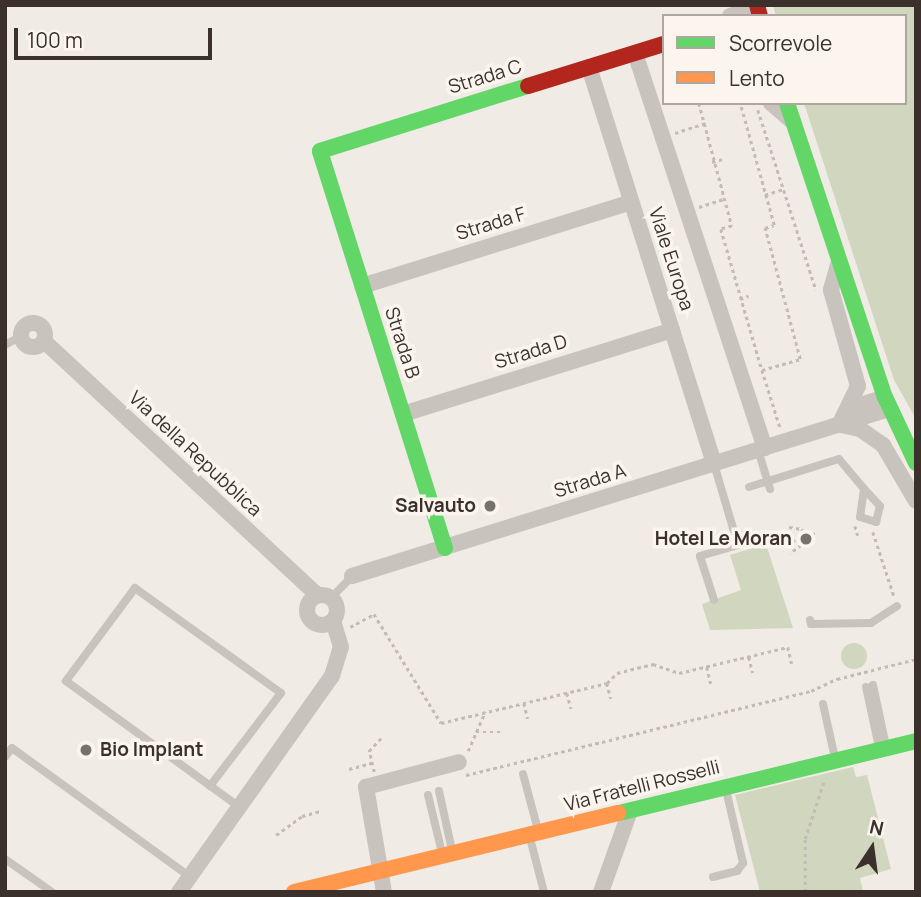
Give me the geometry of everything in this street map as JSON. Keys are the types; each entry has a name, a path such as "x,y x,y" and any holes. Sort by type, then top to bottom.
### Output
{"street":[{"path":"735,14 757,5"},
{"name":"Strada C","path":"320,151 662,45"},
{"name":"Viale Europa","path":"635,53 762,449"},
{"name":"Viale Europa","path":"589,67 714,464"},
{"path":"773,105 793,122"},
{"path":"788,105 838,265 887,403 916,463"},
{"name":"Strada B","path":"320,151 445,548"},
{"name":"Strada F","path":"362,286 631,202"},
{"path":"838,265 831,290 858,386 839,425 860,429 883,445 916,501"},
{"name":"Strada D","path":"403,414 672,330"},
{"name":"Via della Repubblica","path":"21,336 30,347 44,341 325,597"},
{"name":"Strada A","path":"352,576 839,425 887,403"},
{"path":"179,892 331,676 341,647 336,628 337,611 325,597 308,606 311,620 336,628"},
{"name":"Via Fratelli Rosselli","path":"294,892 916,741"},
{"path":"384,892 366,787 462,769"},
{"path":"601,892 630,811"}],"lane":[{"path":"5,345 21,336"},
{"path":"762,449 769,485"},
{"path":"749,487 769,485 840,456 882,512 870,523 859,511 864,489"},
{"path":"714,464 738,544 700,556 714,600"},
{"path":"735,535 783,532"},
{"path":"325,597 352,576"},
{"path":"210,786 281,693 135,588 66,681 210,786 238,806"},
{"path":"810,620 811,624 871,622 897,606"},
{"path":"869,686 883,749"},
{"path":"823,704 834,761"},
{"path":"5,757 12,748 189,876"},
{"path":"523,774 544,892"},
{"path":"713,877 737,871 743,863 726,787"},
{"path":"439,791 448,855"},
{"path":"428,795 448,855"},
{"path":"5,859 52,892"}],"path":[{"path":"700,105 716,156"},
{"path":"741,105 752,147 758,158 753,160 774,225 765,228 780,284 786,293 780,295 800,359 762,370"},
{"path":"757,105 817,293"},
{"path":"661,137 705,123"},
{"path":"712,163 722,157 710,158 732,226 721,229 785,442"},
{"path":"765,195 784,189"},
{"path":"686,211 723,199"},
{"path":"741,296 748,294"},
{"path":"870,523 897,606"},
{"path":"783,532 797,526 805,536 804,546 790,554"},
{"path":"855,527 858,536"},
{"path":"795,540 815,533"},
{"path":"336,628 373,614 441,723 607,683 617,673 653,664 679,673 788,647 792,664"},
{"path":"749,657 753,673"},
{"path":"462,769 811,691 836,679 916,659"},
{"path":"707,667 711,684"},
{"path":"607,683 611,699"},
{"path":"568,693 571,708"},
{"path":"524,703 528,719"},
{"path":"476,732 503,732"},
{"path":"375,775 369,751 381,738"},
{"path":"805,892 808,822 834,761"},
{"path":"349,769 372,763"},
{"path":"276,835 302,816 321,811"}],"green space":[{"path":"773,5 916,5 916,419 894,380 805,105 907,105 907,14 775,14"},
{"path":"766,544 793,628 710,630 702,604 741,590 730,555"},
{"path":"854,643 863,647 867,656 863,665 854,669 845,665 841,656 845,647"},
{"path":"853,767 856,777 867,775 891,869 860,878 863,892 760,892 735,795"}],"traffic: fast":[{"path":"445,548 320,151 528,86"},
{"path":"788,105 885,397 916,463"},
{"path":"619,813 916,741"}],"traffic: slow":[{"path":"294,892 619,813"}],"traffic: jam":[{"path":"757,5 759,14"},
{"path":"528,86 662,45"}],"place":[{"name":"Salvauto","path":"490,506"},
{"name":"Hotel Le Moran","path":"806,539"},
{"name":"Bio Implant","path":"86,750"}]}
